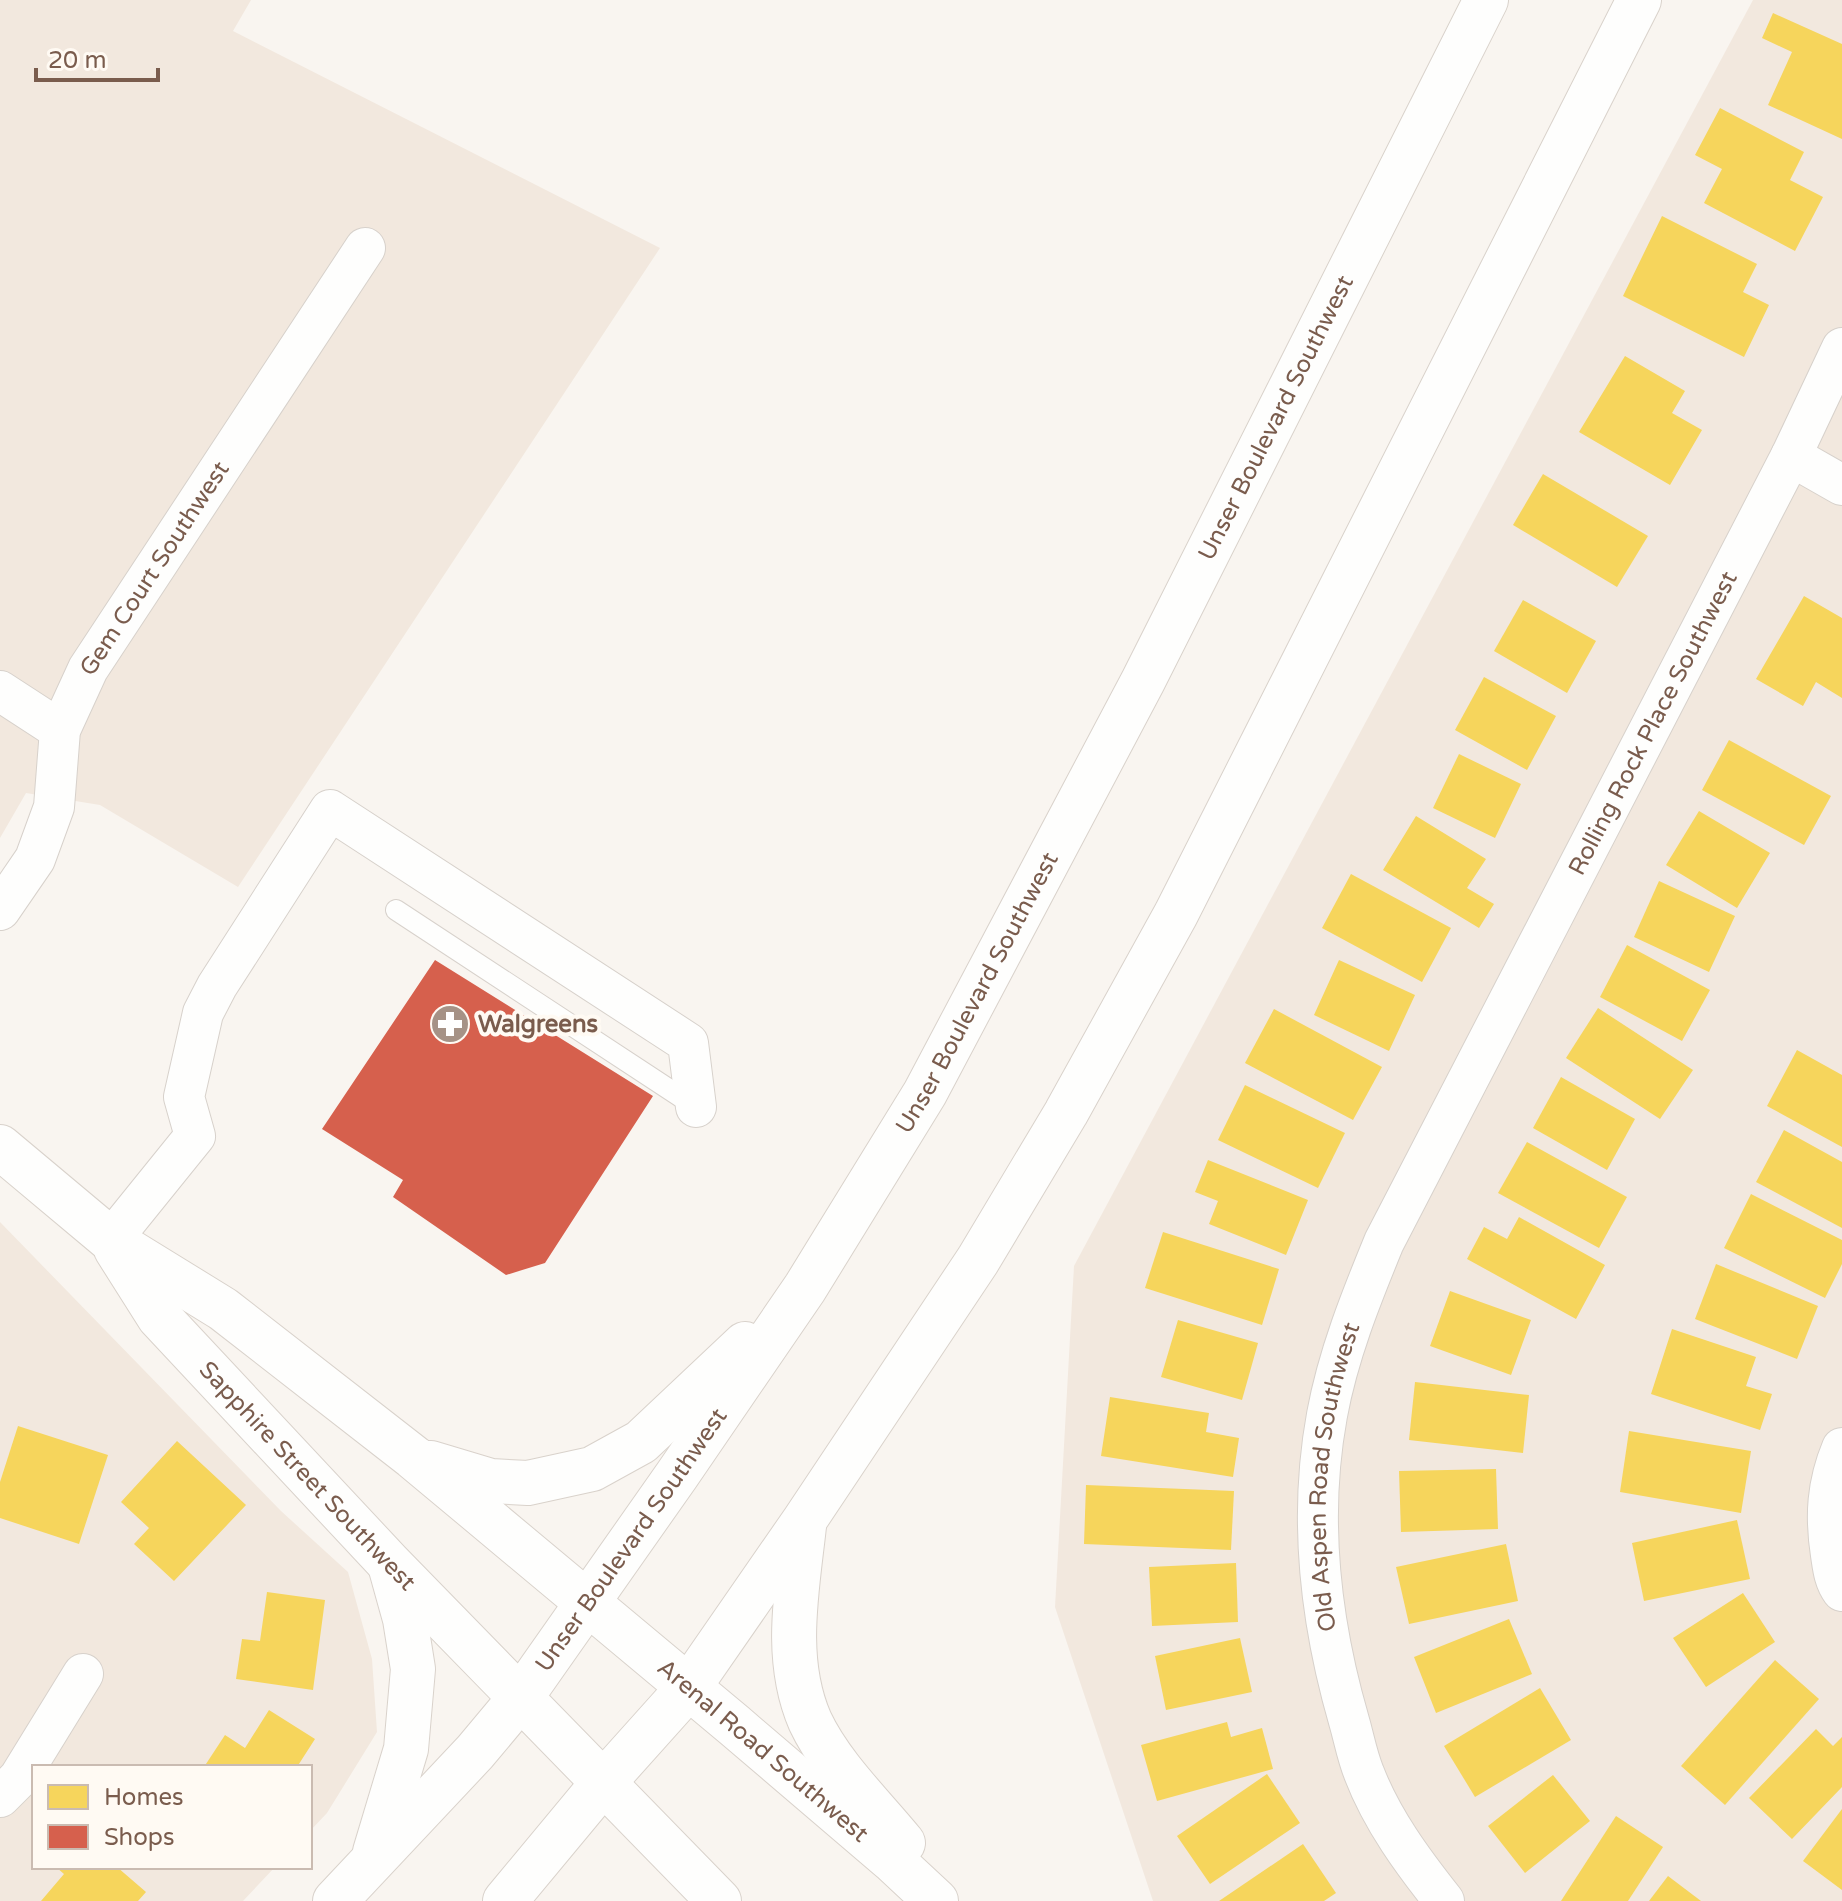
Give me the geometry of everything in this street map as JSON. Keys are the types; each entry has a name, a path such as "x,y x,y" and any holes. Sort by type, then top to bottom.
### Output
{"main road":[{"name":"Unser Boulevard Southwest","path":"335,1901 475,1752 521,1697 805,1288 925,1093 1143,681 1486,0"},
{"path":"505,1901 603,1783 689,1687 978,1260 1066,1113 1176,914 1639,0"},
{"name":"Sapphire Street Southwest","path":"0,1147 111,1240 223,1309 413,1457 588,1602"},
{"name":"Sapphire Street Southwest","path":"111,1240 159,1317 389,1563 603,1783"},
{"path":"413,1457 491,1481 528,1483 592,1469 641,1442 805,1288"},
{"path":"804,1521 793,1640 797,1679 810,1721 833,1758 950,1901"},
{"path":"373,1860 406,1749 413,1669 405,1619 389,1563"},
{"name":"Arenal Road Southwest","path":"588,1602 936,1901"},
{"path":"603,1783 719,1901"}],"street":[{"name":"Gem Court Southwest","path":"0,910 35,859 54,807 60,730 88,669 365,248"},
{"name":"Rolling Rock Place Southwest","path":"1457,1096 1791,456 1842,348"},
{"path":"1791,456 1842,485"},
{"path":"0,691 60,730"},
{"path":"111,1240 195,1136 184,1097 203,1013 217,986 330,810 688,1043 696,1107"},
{"name":"Old Aspen Road Southwest","path":"1444,1901 1405,1851 1364,1774 1335,1674 1322,1592 1316,1501 1327,1414 1352,1321 1384,1242 1457,1096"},
{"path":"1842,1448 1833,1470 1826,1522 1836,1582 1842,1591"},
{"path":"0,1797 19,1778 83,1674"}],"lane":[{"path":"396,910 696,1107"}],"shaded area":[{"path":"0,0 251,0 233,31 660,248 238,887 100,805 26,793 0,838"},
{"path":"1753,0 1842,0 1842,1901 1153,1901 1055,1607 1074,1266"},
{"path":"0,1222 281,1511 348,1572 372,1659 377,1732 327,1813 312,1829 312,1765 32,1765 32,1869 273,1869 243,1901 0,1901"}],"building: Homes":[{"path":"1773,13 1842,44 1842,139 1768,105 1792,52 1762,38"},
{"path":"1720,108 1804,152 1790,180 1823,197 1795,251 1704,203 1722,169 1695,155"},
{"path":"1662,216 1757,264 1743,292 1769,305 1744,357 1623,296"},
{"path":"1625,356 1685,391 1672,413 1702,430 1670,485 1579,432"},
{"path":"1543,474 1648,536 1617,587 1513,525"},
{"path":"1804,596 1842,618 1842,698 1816,682 1803,706 1756,679"},
{"path":"1523,600 1596,641 1567,693 1494,651"},
{"path":"1484,677 1556,716 1527,770 1455,730"},
{"path":"1729,740 1831,796 1804,845 1702,790"},
{"path":"1459,754 1521,784 1495,838 1433,808"},
{"path":"1699,811 1770,853 1737,908 1666,865"},
{"path":"1416,816 1486,859 1467,888 1494,904 1479,928 1383,870"},
{"path":"1351,874 1451,928 1422,982 1322,928"},
{"path":"1659,881 1735,916 1709,972 1634,937"},
{"path":"1627,945 1710,990 1682,1041 1600,997"},
{"path":"1339,960 1415,995 1389,1051 1314,1015"},
{"path":"1598,1008 1693,1070 1660,1119 1566,1058"},
{"path":"1274,1009 1382,1067 1353,1120 1245,1063"},
{"path":"1797,1050 1842,1075 1842,1147 1767,1106"},
{"path":"1561,1077 1635,1119 1607,1170 1533,1128"},
{"path":"1245,1085 1345,1133 1318,1188 1218,1140"},
{"path":"1784,1130 1842,1162 1842,1228 1756,1182"},
{"path":"1527,1142 1627,1197 1599,1248 1498,1193"},
{"path":"1208,1160 1308,1200 1286,1255 1209,1224 1218,1201 1195,1192"},
{"path":"1751,1194 1842,1240 1842,1264 1825,1298 1724,1248"},
{"path":"1519,1217 1605,1265 1576,1319 1467,1259 1484,1227 1507,1239"},
{"path":"1163,1232 1279,1269 1262,1325 1145,1288"},
{"path":"1716,1264 1818,1306 1797,1359 1695,1319"},
{"path":"1450,1291 1531,1320 1511,1375 1430,1346"},
{"path":"1178,1320 1258,1343 1242,1400 1161,1377"},
{"path":"1672,1329 1756,1357 1746,1386 1772,1394 1760,1430 1651,1394"},
{"path":"1415,1382 1529,1395 1523,1453 1409,1440"},
{"path":"1110,1397 1209,1413 1206,1432 1239,1438 1233,1477 1101,1456"},
{"path":"18,1426 108,1455 79,1544 0,1518 0,1482"},
{"path":"1629,1431 1751,1451 1741,1513 1620,1492"},
{"path":"177,1441 246,1505 174,1581 134,1544 149,1528 121,1502"},
{"path":"1496,1469 1498,1529 1401,1532 1399,1471"},
{"path":"1086,1485 1234,1491 1231,1550 1084,1544"},
{"path":"1737,1520 1750,1579 1644,1601 1632,1543"},
{"path":"1506,1544 1518,1601 1409,1624 1396,1567"},
{"path":"1236,1563 1238,1622 1152,1626 1149,1567"},
{"path":"267,1592 325,1600 313,1690 236,1679 242,1639 260,1641"},
{"path":"1743,1593 1775,1642 1706,1687 1673,1638"},
{"path":"1509,1619 1532,1674 1436,1713 1414,1657"},
{"path":"1240,1638 1252,1692 1166,1710 1155,1656"},
{"path":"1775,1660 1819,1699 1725,1805 1681,1766"},
{"path":"1540,1688 1571,1740 1475,1797 1444,1746"},
{"path":"269,1710 315,1739 298,1765 205,1765 225,1735 245,1748"},
{"path":"1227,1722 1231,1737 1262,1728 1273,1769 1157,1801 1141,1745"},
{"path":"1816,1729 1833,1746 1842,1737 1842,1787 1792,1839 1749,1798"},
{"path":"1267,1774 1300,1823 1210,1884 1177,1836"},
{"path":"1553,1775 1590,1821 1525,1873 1488,1826"},
{"path":"1842,1809 1842,1890 1803,1861"},
{"path":"1616,1816 1663,1847 1628,1901 1561,1901"},
{"path":"1303,1844 1336,1893 1324,1901 1219,1901"},
{"path":"58,1869 119,1869 146,1892 138,1901 41,1901 64,1874"},
{"path":"1668,1876 1701,1901 1649,1901"}],"building: Shops":[{"name":"Walgreens","path":"435,960 653,1096 545,1263 506,1275 393,1197 403,1180 322,1129"}],"place":[{"name":"Walgreens","path":"450,1024"}]}
